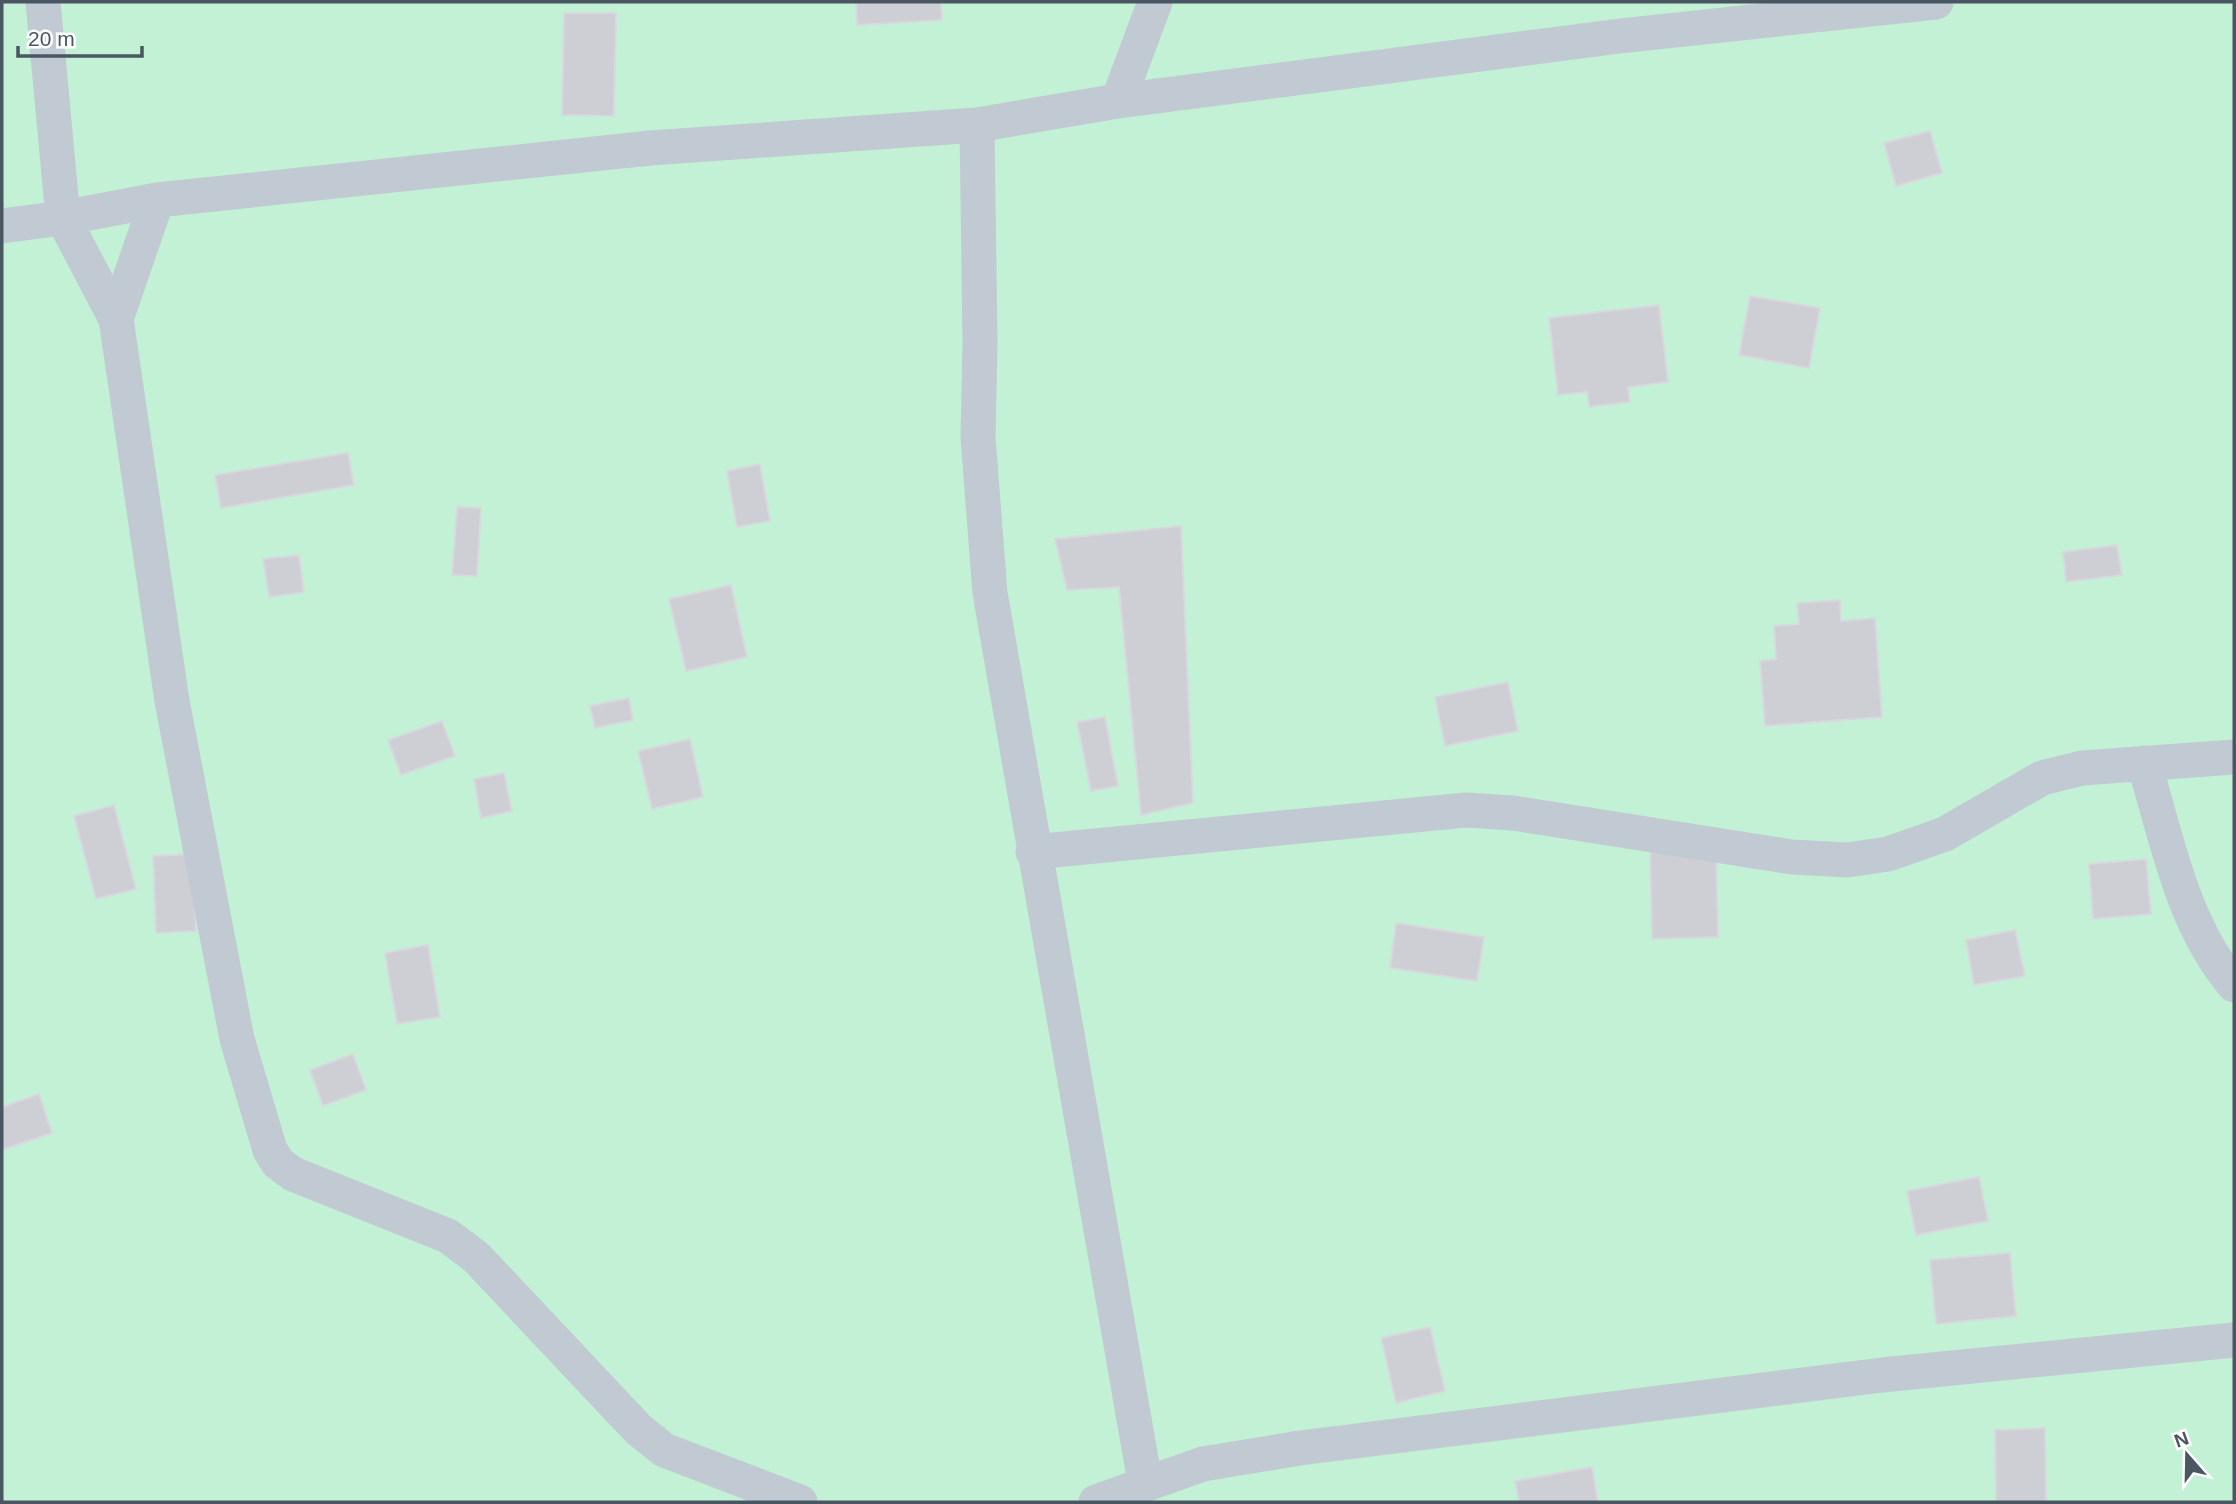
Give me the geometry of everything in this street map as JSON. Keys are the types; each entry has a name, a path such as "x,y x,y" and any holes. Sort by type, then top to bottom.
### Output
{"street":[{"path":"43,2 63,218 116,319 172,701 234,1025 270,1150 278,1163 293,1174 448,1236 476,1257 638,1429 664,1450 800,1502"},
{"path":"1118,101 1155,2"},
{"path":"2,226 63,218 157,200 650,148 977,125 1118,101 1620,36 1937,2"},
{"path":"977,125 979,450 990,593 1033,852 1145,1482"},
{"path":"116,319 157,200"},
{"path":"1033,852 1466,810 1513,813 1792,857 1847,860 1888,854 1945,834 2042,778 2082,768 2234,757"},
{"path":"2144,763 2191,918 2219,967 2234,985"},
{"path":"1096,1502 1145,1482 1203,1464 1300,1448 1882,1375 2234,1340"}],"green space":[{"path":"2,2 2234,2 2234,1502 2,1502"}],"building":[{"path":"856,2 941,2 942,20 857,25"},
{"path":"564,13 616,13 614,116 562,115"},
{"path":"1930,131 1942,173 1896,186 1884,143"},
{"path":"1750,296 1820,308 1809,368 1739,355"},
{"path":"1659,305 1668,382 1628,387 1630,402 1589,407 1587,392 1558,395 1549,318"},
{"path":"348,453 354,485 221,508 215,475"},
{"path":"760,464 770,521 737,527 727,471"},
{"path":"457,507 481,508 477,576 452,575"},
{"path":"1181,526 1193,803 1141,815 1119,587 1067,590 1055,539"},
{"path":"2117,545 2122,575 2066,582 2063,552"},
{"path":"299,555 304,592 269,597 263,559"},
{"path":"731,585 747,657 686,671 669,599"},
{"path":"1840,600 1841,621 1875,618 1882,717 1765,726 1760,661 1776,659 1774,626 1799,624 1797,603"},
{"path":"1508,682 1518,731 1445,746 1435,697"},
{"path":"629,698 633,720 595,728 590,706"},
{"path":"1105,717 1118,786 1091,791 1077,722"},
{"path":"442,721 455,756 401,775 388,740"},
{"path":"690,739 703,797 652,809 638,751"},
{"path":"504,773 512,811 481,818 474,779"},
{"path":"114,805 136,889 96,899 74,816"},
{"path":"1716,844 1718,937 1652,939 1650,846"},
{"path":"194,854 196,931 156,933 153,856"},
{"path":"2146,859 2151,914 2093,919 2089,864"},
{"path":"1396,923 1484,937 1477,981 1390,968"},
{"path":"2015,930 2025,976 1974,985 1966,940"},
{"path":"428,945 440,1017 397,1024 385,953"},
{"path":"353,1054 366,1090 323,1106 310,1070"},
{"path":"39,1094 52,1133 2,1150 2,1107"},
{"path":"1979,1177 1988,1221 1916,1235 1907,1191"},
{"path":"2010,1253 2016,1316 1936,1324 1930,1260"},
{"path":"1430,1327 1445,1391 1396,1403 1381,1338"},
{"path":"2045,1428 2046,1502 1996,1502 1995,1430"},
{"path":"1592,1467 1598,1502 1519,1502 1515,1481"}]}
